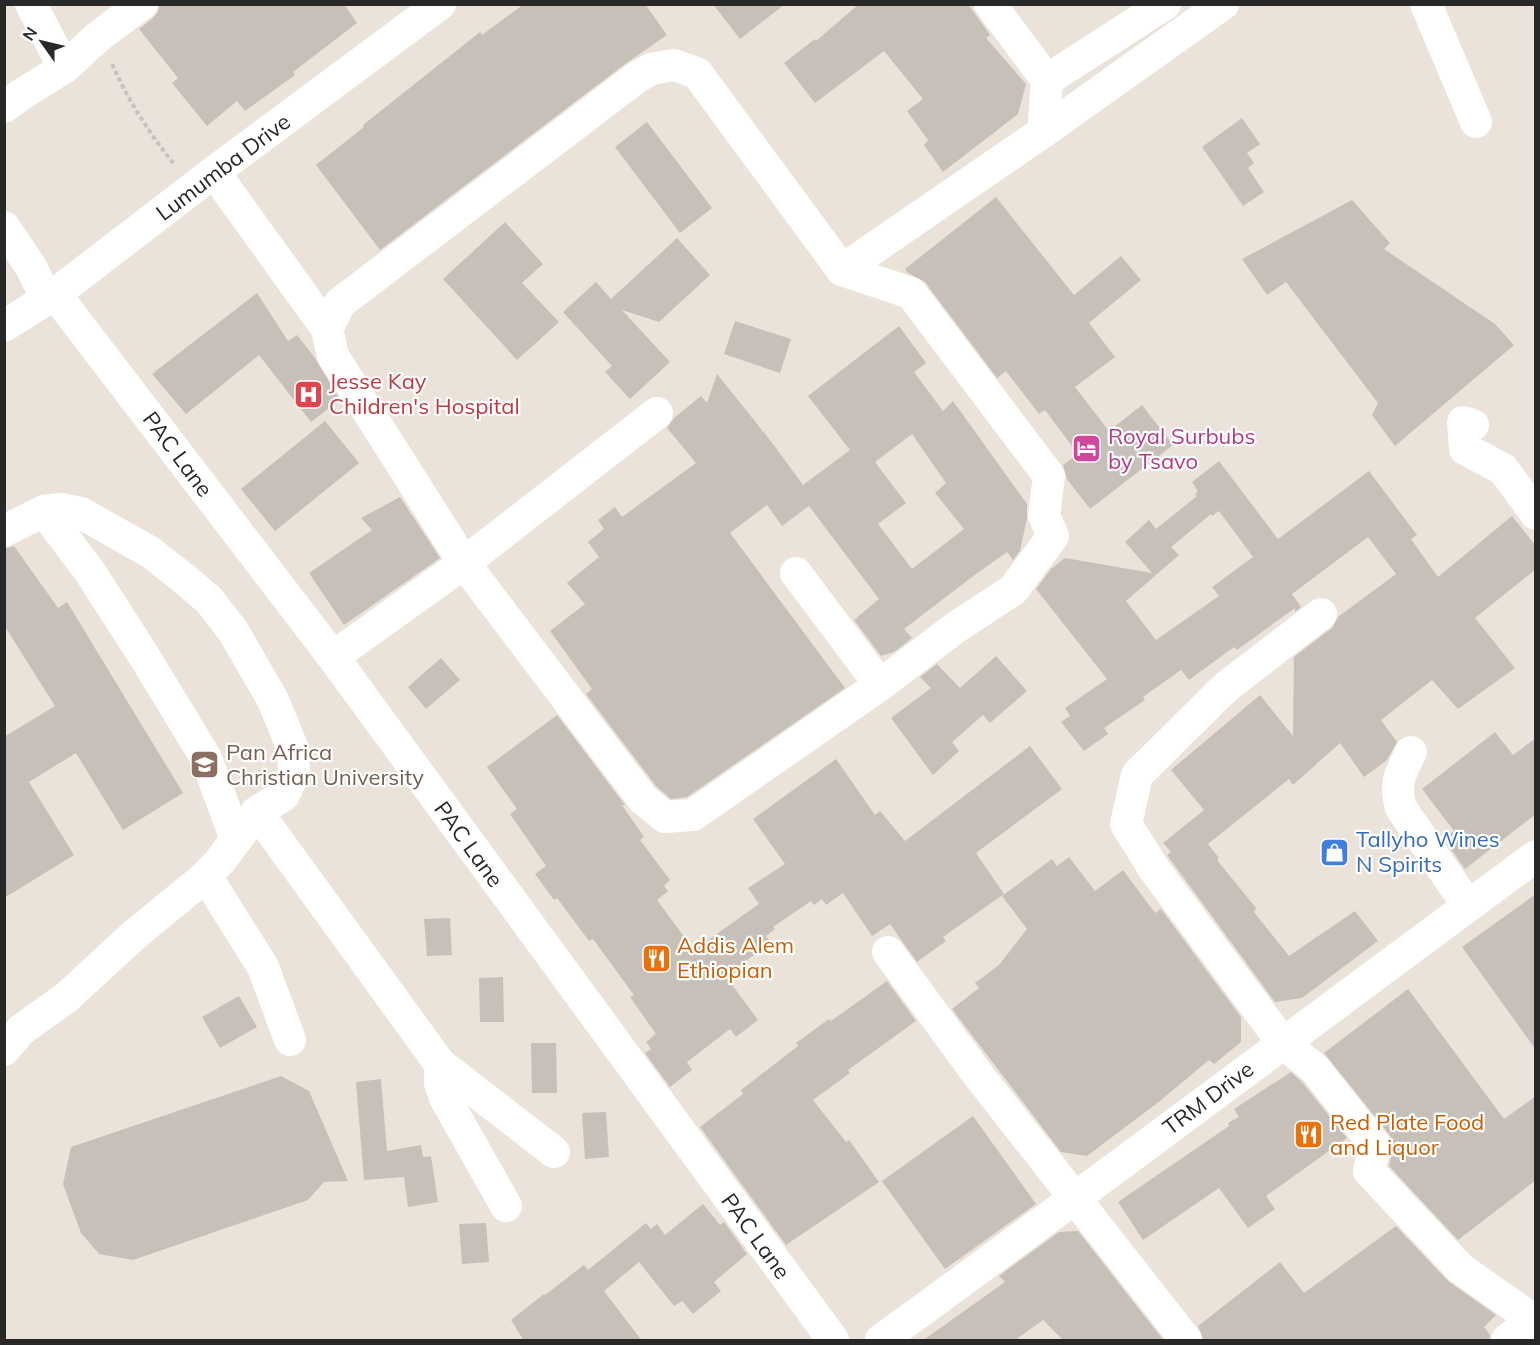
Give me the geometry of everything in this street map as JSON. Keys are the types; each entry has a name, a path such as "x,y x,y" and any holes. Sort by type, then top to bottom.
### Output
{"street":[{"path":"31,4 64,68"},
{"path":"4,107 64,68 99,36 142,4"},
{"name":"Lumumba Drive","path":"4,326 51,297 440,4"},
{"path":"990,4 1047,80 1043,132"},
{"path":"1047,80 1165,4"},
{"path":"842,270 1043,132 1223,4"},
{"path":"1426,4 1476,122"},
{"path":"204,181 327,329 333,356 464,563 643,799 664,817 693,815 880,685 955,628 1013,590 1064,533 1044,516 1049,476 911,293 842,270 697,73 674,65 651,69 636,78 340,303 327,329"},
{"name":"PAC Lane","path":"4,227 51,297 333,657 833,1341"},
{"path":"333,657 464,563 657,413"},
{"path":"1473,425 1463,422 1464,450 1503,469 1536,514"},
{"path":"4,531 44,511 61,509 81,513 150,552 209,600 233,631 273,700 293,749 294,773 284,795 257,812 206,876 133,936 67,997 21,1029 4,1050"},
{"path":"44,511 96,581 206,758 236,840"},
{"path":"796,573 880,685"},
{"path":"1322,614 1226,687 1137,775 1126,824 1154,869 1282,1042 1315,1069 1375,1145 1369,1171 1461,1269 1534,1318 1507,1341"},
{"path":"1411,752 1401,771 1396,791 1401,808 1468,906"},
{"path":"257,812 440,1064 554,1152"},
{"name":"TRM Drive","path":"881,1341 1536,856"},
{"path":"206,876 263,967 290,1040"},
{"path":"888,952 979,1076 1186,1341"},
{"path":"440,1064 440,1083 445,1098 506,1206"}],"path":[{"path":"99,36 121,84 152,137 204,181"}],"building":[{"path":"160,4 344,4 357,23 293,72 295,75 245,111 237,101 207,126 172,83 178,78 139,29 153,18"},
{"path":"524,4 645,4 667,35 625,64 380,250 316,165 480,32 482,35"},
{"path":"713,4 785,4 740,39"},
{"path":"859,4 968,4 990,35 986,38 1026,84 1018,114 943,172 924,145 928,140 907,111 923,99 884,51 815,103 784,63 815,39 816,41"},
{"path":"1242,118 1260,144 1247,153 1254,163 1248,168 1264,192 1243,206 1202,147"},
{"path":"647,122 712,208 680,233 615,147"},
{"path":"996,197 1074,295 1121,256 1141,280 1089,323 1115,357 1075,387 1109,431 1142,405 1173,445 1090,509 1067,479 1063,465 1078,454 1045,410 1039,414 1006,371 997,378 925,282 905,269"},
{"path":"1352,200 1390,243 1384,249 1495,324 1514,345 1395,446 1372,415 1378,403 1286,282 1267,295 1242,259"},
{"path":"505,222 543,264 522,283 559,322 517,360 443,279"},
{"path":"677,238 710,275 659,322 622,310 670,362 630,399 605,372 612,366 563,312 596,282 611,299"},
{"path":"257,293 288,341 297,335 315,358 340,400 311,422 259,355 186,414 152,374"},
{"path":"735,321 791,339 780,373 724,354"},
{"path":"899,326 926,363 914,372 943,411 953,401 1027,504 1027,518 1020,551 1013,560 1007,552 972,577 904,629 912,638 894,652 881,656 854,620 879,599 809,506 782,526 767,505 730,533 845,688 687,797 671,799 656,786 586,694 592,689 550,631 585,604 567,583 599,557 588,542 604,529 598,520 615,507 622,517 696,463 667,428 674,418 701,396 707,403 717,374 803,485 850,450 808,396","holes":["912,434 946,483 935,493 964,529 912,569 878,524 906,503 875,462"]},
{"path":"325,421 359,463 275,531 241,489"},
{"path":"1219,461 1278,539 1369,471 1417,535 1411,539 1438,577 1512,516 1536,546 1536,569 1475,618 1515,668 1458,709 1432,680 1381,720 1397,742 1387,760 1364,777 1340,743 1293,785 1289,779 1208,844 1219,858 1217,860 1256,908 1254,912 1289,956 1355,911 1378,941 1302,998 1275,1002 1167,855 1171,852 1163,843 1204,810 1171,770 1260,695 1293,736 1294,657 1332,628 1338,617 1396,574 1368,537 1292,594 1301,607 1295,612 1295,608 1237,650 1234,647 1189,680 1181,670 1143,697 1145,700 1104,728 1108,734 1084,751 1061,722 1070,716 1065,708 1107,679 1036,589 1051,569 1065,558 1152,573 1125,542 1149,520 1156,529 1197,496 1195,494 1198,491 1192,482","holes":["1219,511 1253,557 1212,587 1219,596 1156,640 1126,601 1179,555 1171,547 1211,514 1212,516"]},
{"path":"400,497 440,558 344,625 309,573 372,530 361,518"},
{"path":"14,546 58,608 67,602 183,793 123,830 76,753 29,782 74,855 4,898 4,737 55,706 4,625 4,549"},
{"path":"996,656 1027,691 990,723 983,715 952,742 959,751 933,775 891,718 931,688 920,677 937,664 960,688"},
{"path":"441,658 460,680 426,709 408,687"},
{"path":"557,715 625,805 622,805 644,837 640,840 670,880 664,886 668,891 657,900 694,950 759,904 748,888 785,864 753,819 836,759 875,815 880,811 905,841 1030,746 1062,789 976,853 1004,894 943,937 946,941 917,962 890,924 872,936 843,893 826,905 822,899 814,905 811,901 773,927 775,929 766,936 771,943 727,974 729,976 727,978 758,1020 736,1037 730,1029 687,1062 692,1070 670,1087 645,1053 651,1049 646,1042 656,1034 630,997 634,995 593,939 589,941 557,898 554,900 535,874 546,866 510,814 517,809 487,767"},
{"path":"1495,732 1513,755 1536,738 1536,814 1465,869 1444,839 1454,831 1422,789"},
{"path":"1069,857 1095,891 1123,870 1155,913 1161,909 1241,1017 1241,1042 1214,1064 1209,1060 1160,1101 1087,1156 1061,1152 952,1009 979,988 975,983 999,965 1027,929 1002,896 1052,859 1057,866"},
{"path":"1536,894 1536,1050 1462,947"},
{"path":"450,918 452,955 427,956 424,919"},
{"path":"503,977 504,1022 480,1022 479,978"},
{"path":"887,981 916,1021 848,1070 850,1073 813,1100 846,1142 849,1140 879,1182 786,1245 700,1127 743,1094 741,1090 798,1046 796,1043"},
{"path":"1408,989 1504,1119 1536,1096 1536,1180 1458,1240 1389,1166 1393,1149 1389,1134 1324,1053"},
{"path":"239,996 257,1027 220,1048 202,1017"},
{"path":"531,1043 556,1043 557,1093 532,1093"},
{"path":"1291,1072 1302,1082 1347,1138 1266,1196 1275,1209 1248,1228 1219,1188 1143,1240 1118,1202 1229,1126 1228,1123 1239,1117 1234,1109"},
{"path":"281,1076 309,1091 348,1181 324,1182 308,1200 133,1260 99,1254 81,1233 63,1184 71,1147"},
{"path":"381,1079 387,1151 421,1145 423,1157 431,1156 438,1202 408,1207 404,1177 364,1180 356,1082"},
{"path":"606,1112 609,1157 585,1159 582,1113"},
{"path":"973,1116 1036,1204 945,1269 882,1181"},
{"path":"703,1204 720,1225 724,1222 747,1254 714,1282 721,1291 693,1314 682,1301 674,1306 639,1262 604,1291 642,1341 524,1341 511,1320 544,1294 584,1265 588,1270 646,1223 651,1229 657,1224 665,1235"},
{"path":"486,1223 489,1262 462,1264 459,1224"},
{"path":"1396,1226 1448,1281 1496,1315 1484,1327 1490,1335 1489,1341 1204,1341 1198,1326 1280,1262 1304,1293"},
{"path":"1078,1231 1164,1341 1064,1341 1043,1320 1014,1341 922,1341 1005,1282 999,1276 1059,1232"}],"place":[{"name":"Jesse Kay Children's Hospital","path":"308,394"},
{"name":"Royal Surbubs by Tsavo","path":"1087,449"},
{"name":"Pan Africa Christian University","path":"205,765"},
{"name":"Tallyho Wines N Spirits","path":"1335,852"},
{"name":"Addis Alem Ethiopian","path":"656,958"},
{"name":"Red Plate Food and Liquor","path":"1309,1135"}]}
